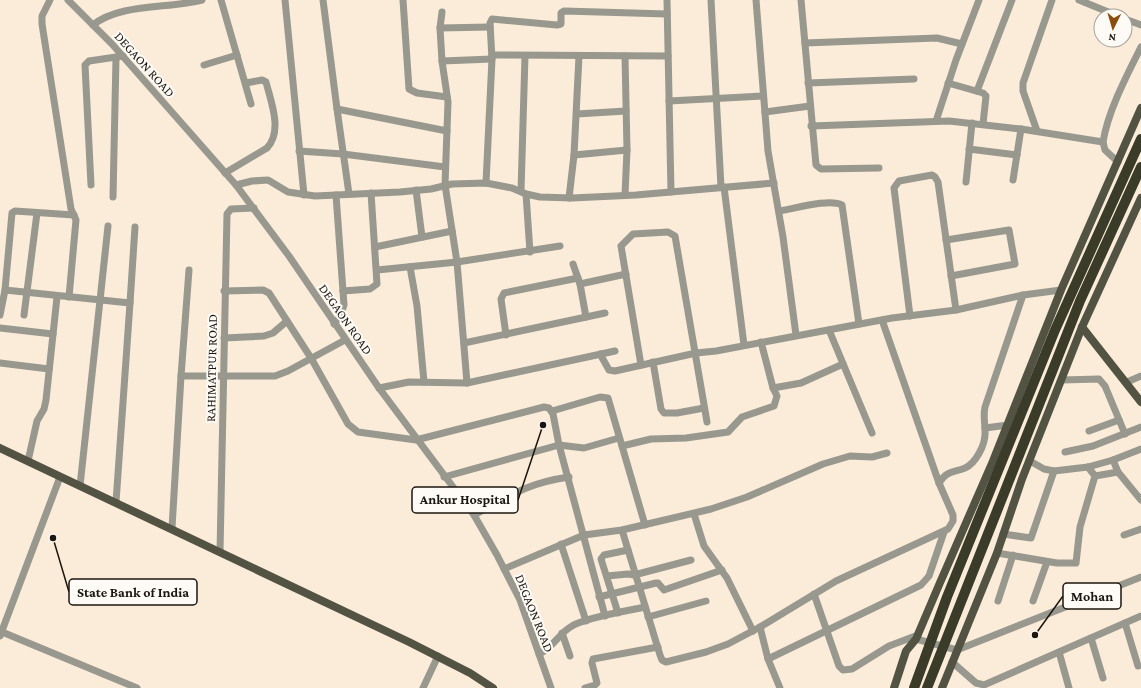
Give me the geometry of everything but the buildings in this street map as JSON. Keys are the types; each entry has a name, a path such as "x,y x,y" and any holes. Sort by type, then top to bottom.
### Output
{"highway":[{"path":"914,688 947,597 1055,330 1141,139"},
{"path":"927,688 1080,301 1141,167"}],"main road":[{"path":"894,688 906,651 917,637 1008,425 1061,290 1141,108"},
{"path":"942,688 956,650 997,553 1030,461 1082,327 1141,198"},
{"path":"1061,290 1092,304"},
{"path":"1082,327 1127,382 1141,402"},
{"path":"0,448 172,528 438,656 494,688"}],"street":[{"path":"50,0 42,16 42,24 71,208 76,226 70,297"},
{"name":"DEGAON ROAD","path":"68,0 93,25 119,57 236,185 289,256 345,340 416,440 474,515 520,600 550,688"},
{"path":"93,25 99,20 120,13 202,0"},
{"path":"222,0 251,104"},
{"path":"285,0 304,195"},
{"path":"323,0 349,194"},
{"path":"403,0 409,89 416,93 447,97"},
{"path":"667,0 671,192"},
{"path":"711,0 722,187 744,345"},
{"path":"756,0 768,150 779,211 796,335"},
{"path":"801,0 814,162 819,168 878,168"},
{"path":"936,121 978,0"},
{"path":"977,91 1012,0"},
{"path":"1037,131 1023,90 1023,83 1052,0"},
{"path":"1079,0 1098,8"},
{"path":"486,183 492,57 490,21 494,18 560,25 561,13 564,11 667,14"},
{"path":"442,12 440,28 442,61 447,97 445,185 457,262 468,383"},
{"path":"440,28 490,26"},
{"path":"805,43 937,38 962,44"},
{"path":"1118,162 1105,150 1103,142 1105,132 1120,91 1141,47"},
{"path":"204,65 238,55"},
{"path":"442,61 525,56 668,56"},
{"path":"525,56 524,193 530,252"},
{"path":"569,198 577,114 579,56"},
{"path":"625,56 627,150 625,195"},
{"path":"91,185 85,65 89,61 119,57 113,197"},
{"path":"808,83 914,79"},
{"path":"226,173 267,148 272,143 275,134 274,113 266,82 262,80 246,83"},
{"path":"948,84 977,91 986,96 983,124"},
{"path":"669,101 764,96"},
{"path":"765,112 810,106"},
{"path":"337,109 447,131"},
{"path":"577,114 626,111"},
{"path":"811,126 936,121 983,124 1103,142"},
{"path":"966,182 972,123"},
{"path":"1013,180 1022,129"},
{"path":"969,149 1017,156"},
{"path":"574,155 627,150"},
{"path":"299,151 343,154 445,167"},
{"path":"910,316 894,191 896,184 899,181 932,176 935,177 956,310"},
{"path":"236,185 252,181 268,180 288,192 304,195 336,195 431,189 445,185 486,183 540,197 569,198 671,192 774,183"},
{"path":"416,190 422,237"},
{"path":"342,291 374,288 377,284 370,193"},
{"path":"334,324 342,312 336,195"},
{"path":"779,211 828,203 839,203 842,205 859,324"},
{"name":"RAHIMATPUR ROAD","path":"220,552 224,377 224,291 227,214 231,209 254,208"},
{"path":"0,315 5,290 10,216 15,211 74,215"},
{"path":"24,315 37,213"},
{"path":"80,486 108,226"},
{"path":"116,502 121,412 135,227"},
{"path":"946,240 1009,230 1015,264 951,276"},
{"path":"375,247 452,231"},
{"path":"641,365 622,246 627,238 633,234 673,233 675,236 707,422"},
{"path":"377,270 457,262 530,252 560,246"},
{"path":"573,264 579,281 586,316"},
{"path":"410,267 417,306 424,382"},
{"path":"172,528 189,270"},
{"path":"506,335 501,299 504,293 626,274"},
{"path":"5,290 130,303"},
{"path":"600,354 606,367 611,371 696,353 796,335 882,320 956,310 1023,294 1061,290"},
{"path":"224,291 266,291 311,358 348,424 358,432 416,440 544,407 552,411 600,397 607,397 645,525"},
{"path":"939,483 947,473 962,469 974,461 985,439 983,418 985,407 1023,294"},
{"path":"28,461 37,421 44,409 46,400 58,296"},
{"path":"464,342 506,335 604,312"},
{"path":"622,530 634,576 662,660 671,662 728,644 760,627 836,581 944,532 951,526 953,515 939,483 882,320"},
{"path":"224,338 264,336 274,332 287,321"},
{"path":"0,328 53,334"},
{"path":"829,330 872,433"},
{"path":"181,376 275,376 288,372 345,340"},
{"path":"444,477 559,445 584,448 621,442 686,438 728,432 742,417 774,406 777,396 773,388 761,342"},
{"path":"379,388 409,382 468,383 615,351"},
{"path":"653,362 661,409 664,413 677,413 704,408"},
{"path":"0,363 49,369"},
{"path":"773,388 802,383 843,364"},
{"path":"1127,382 1141,376"},
{"path":"1062,380 1099,379 1106,386 1125,434"},
{"path":"552,411 559,445 569,477 605,616"},
{"path":"1089,431 1119,420"},
{"path":"985,428 1008,425"},
{"path":"1065,452 1093,446 1141,427"},
{"path":"1030,461 1044,469 1054,471 1088,467 1114,460 1141,449"},
{"path":"504,569 584,535 622,530 694,514 736,501 823,464 850,456 872,457 887,453"},
{"path":"1114,460 1118,472 1141,500"},
{"path":"1088,467 1095,476"},
{"path":"1003,534 1031,538 1054,471"},
{"path":"1095,476 1118,472"},
{"path":"997,553 1047,562 1076,563 1080,527 1095,476"},
{"path":"60,477 1,634 126,686 137,688"},
{"path":"474,515 506,496 529,486 545,480 569,477"},
{"path":"694,514 704,546 722,570 753,631"},
{"path":"1124,535 1141,529"},
{"path":"768,659 827,632 921,585 929,576 944,532"},
{"path":"561,544 586,621"},
{"path":"618,613 602,557 628,550"},
{"path":"998,601 1013,556"},
{"path":"607,576 628,574 634,576 691,560"},
{"path":"1032,601 1047,562"},
{"path":"599,597 656,583 658,583 664,590 722,570"},
{"path":"814,594 839,666 843,670 847,670 889,646 917,637 956,650 1141,577"},
{"path":"648,617 706,601"},
{"path":"539,654 551,647 562,633 572,626 605,616 645,607"},
{"path":"952,662 976,683 984,685 1141,616"},
{"path":"1125,623 1138,666"},
{"path":"760,627 768,659 780,688"},
{"path":"562,633 570,656"},
{"path":"1091,638 1103,678"},
{"path":"585,688 597,683 592,663 594,659 658,647"},
{"path":"1059,652 1069,688"},
{"path":"423,688 438,656"}],"place":[{"name":"Ankur Hospital","path":"543,425"},
{"name":"State Bank of India","path":"53,538"},
{"name":"Mohan","path":"1035,635"}]}
